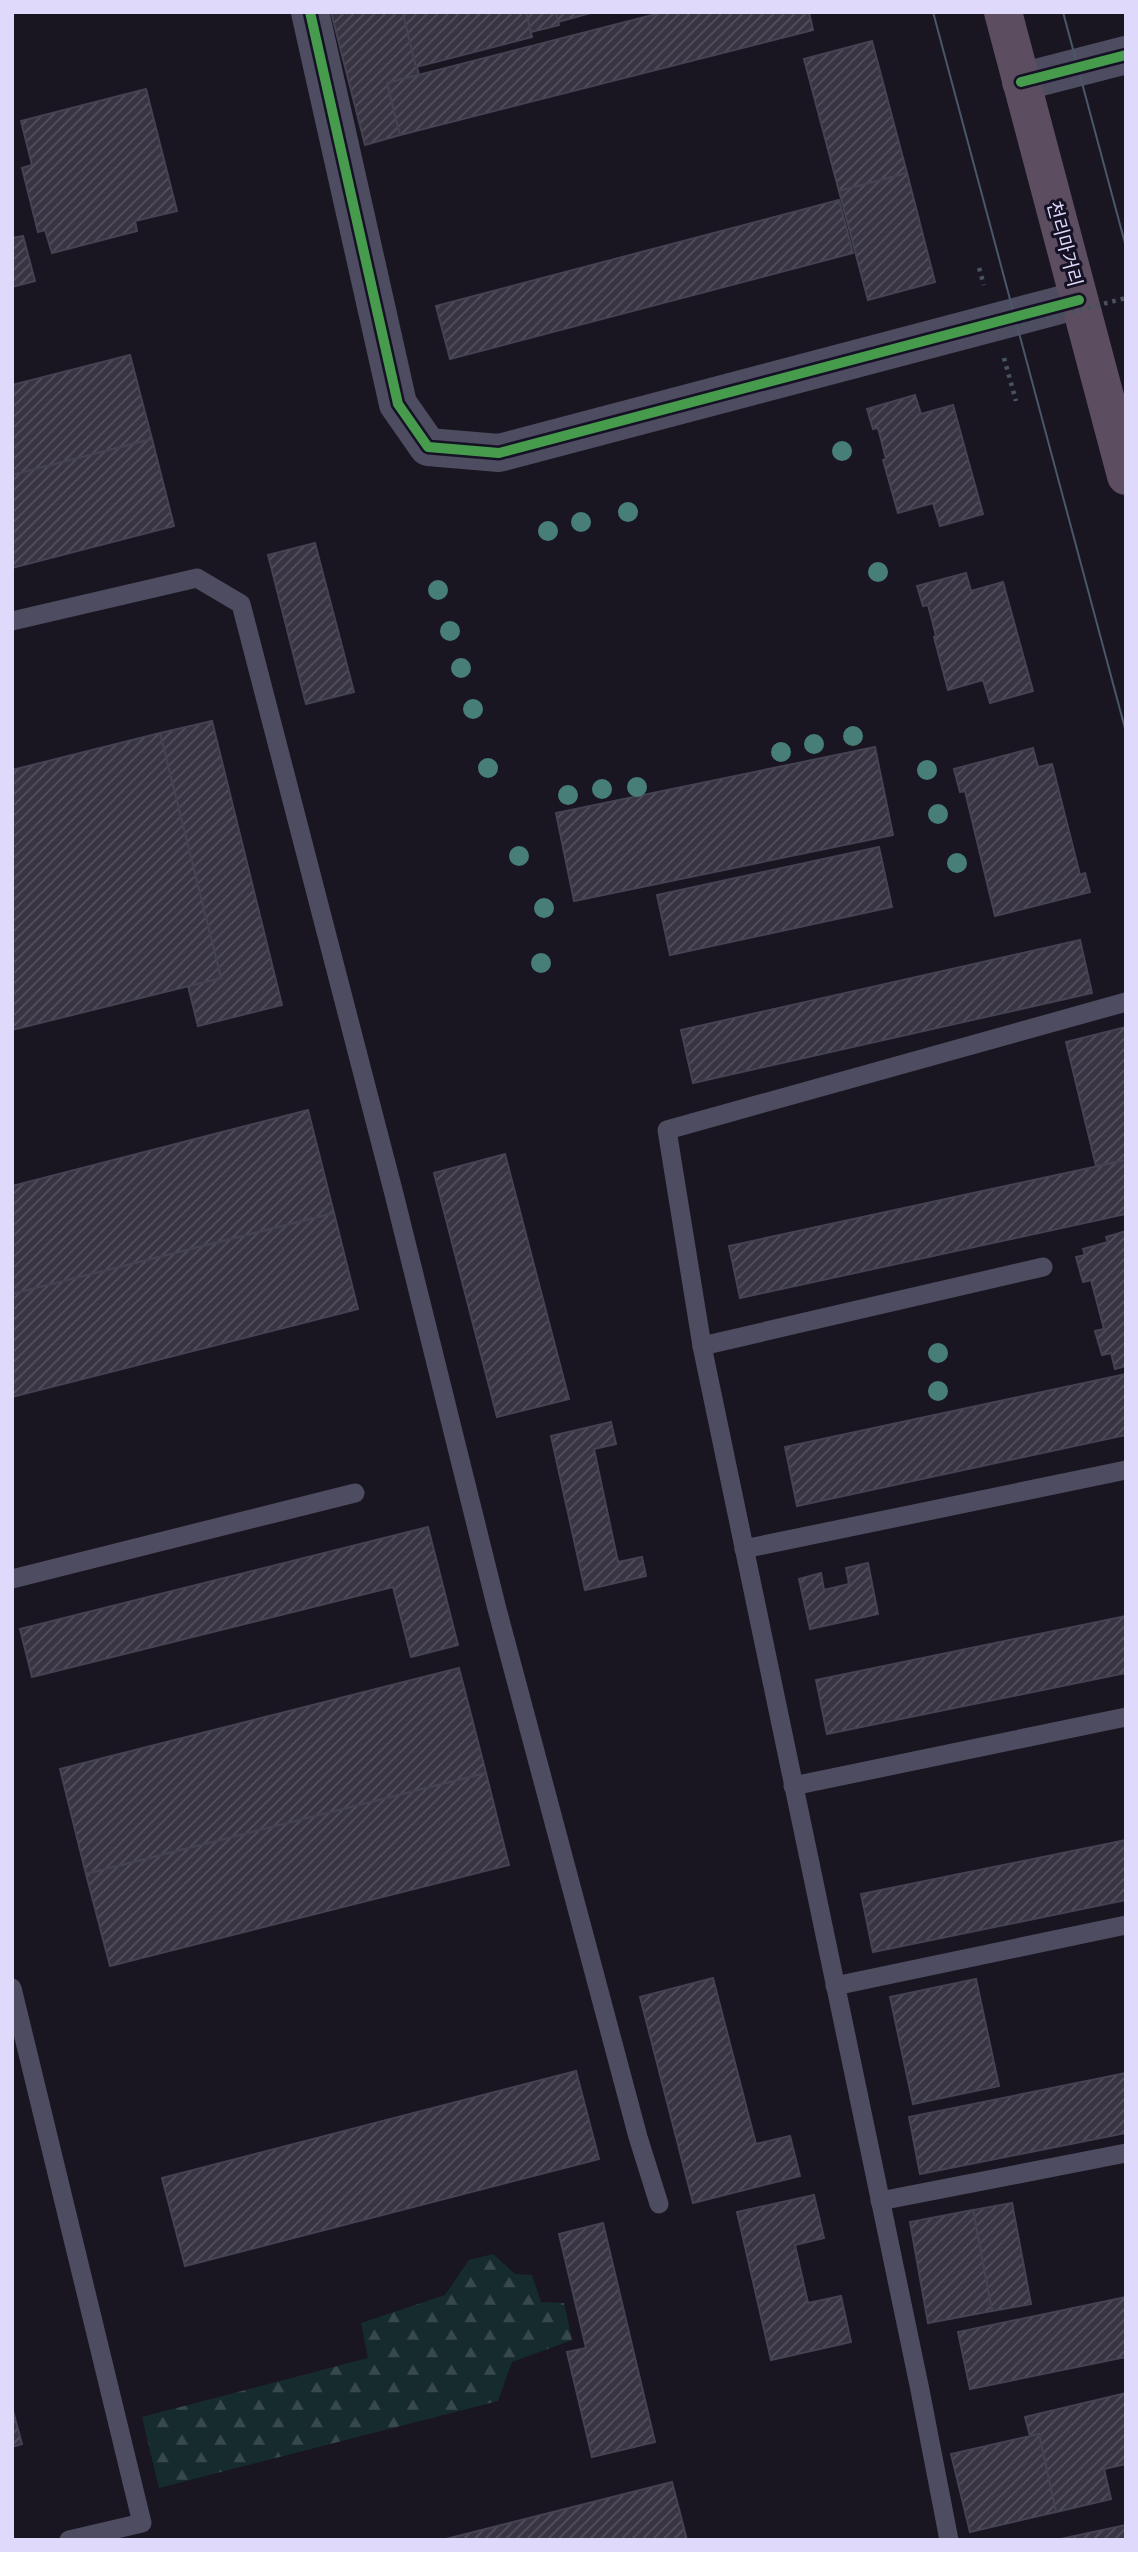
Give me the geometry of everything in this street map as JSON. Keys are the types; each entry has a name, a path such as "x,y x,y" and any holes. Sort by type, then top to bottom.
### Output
{"highway":[{"name":"천리마거리","path":"1003,12 1126,476"}],"street":[{"path":"310,12 398,404 428,447 499,453 1079,300"},
{"path":"1021,82 1126,55"}],"lane":[{"path":"12,621 197,578 241,604 394,1194 497,1609 638,2137 659,2204"},
{"path":"949,2540 702,1346 667,1130 1126,1002"},
{"path":"702,1346 1043,1267"},
{"path":"744,1549 1126,1469"},
{"path":"12,1579 355,1493"},
{"path":"793,1786 1126,1717"},
{"path":"835,1986 1126,1925"},
{"path":"12,1988 142,2523 69,2540"},
{"path":"880,2201 1126,2153"}],"path":[{"path":"1000,343 997,331 1126,298"},
{"path":"1003,354 1016,401"}],"green space":[{"path":"493,2254 515,2274 532,2275 541,2302 564,2303 572,2340 512,2362 498,2401 159,2488 142,2417 368,2358 361,2323 445,2295 469,2260"}],"building":[{"path":"331,12 403,12 419,75 387,83 400,135 365,145"},
{"path":"526,12 532,37 416,67 403,14"},
{"path":"526,12 556,12 559,25 531,32"},
{"path":"556,12 594,12 558,22"},
{"path":"664,12 809,12 813,30 400,135 387,83"},
{"path":"872,41 907,173 839,191 804,59"},
{"path":"146,89 177,211 135,221 137,231 52,253 45,230 38,232 22,168 32,165 21,121"},
{"path":"907,173 935,282 868,300 839,191"},
{"path":"839,200 853,253 450,359 436,306"},
{"path":"23,236 35,281 12,287 12,238"},
{"path":"130,355 152,439 12,475 12,385"},
{"path":"915,395 921,414 953,405 983,514 940,526 933,503 898,513 883,460 886,459 878,428 873,429 867,409"},
{"path":"152,439 174,526 12,568 12,475"},
{"path":"315,543 354,692 306,704 268,555"},
{"path":"966,573 971,591 1003,582 1033,691 990,703 983,680 948,690 928,605 923,606 917,586"},
{"path":"212,721 282,1005 198,1026 188,986 221,978 160,733"},
{"path":"160,733 221,978 12,1030 12,770"},
{"path":"875,747 893,835 574,901 556,813"},
{"path":"1033,748 1038,767 1052,764 1080,875 1085,873 1090,892 995,916 965,791 960,792 954,769"},
{"path":"879,847 892,907 670,955 657,895"},
{"path":"1080,940 1092,993 693,1083 681,1030"},
{"path":"1126,1027 1126,1160 1096,1166 1066,1042"},
{"path":"308,1110 334,1213 12,1294 12,1186"},
{"path":"505,1154 569,1399 497,1417 434,1173"},
{"path":"1126,1160 1126,1214 740,1298 729,1246"},
{"path":"334,1213 358,1309 12,1397 12,1294"},
{"path":"1126,1231 1126,1366 1115,1369 1111,1353 1102,1355 1095,1331 1104,1329 1091,1280 1083,1282 1076,1257 1085,1255 1083,1249 1108,1242 1106,1237"},
{"path":"1126,1374 1126,1435 797,1506 785,1447"},
{"path":"611,1422 616,1444 594,1449 618,1562 642,1557 646,1576 585,1590 551,1436"},
{"path":"428,1527 458,1645 411,1657 393,1587 32,1677 20,1629"},
{"path":"868,1563 878,1614 810,1629 799,1579 821,1573 824,1590 849,1584 846,1568"},
{"path":"1126,1616 1126,1673 827,1734 816,1680"},
{"path":"459,1668 486,1773 86,1874 60,1769"},
{"path":"486,1773 509,1865 110,1966 86,1874"},
{"path":"1126,1840 1126,1900 873,1952 861,1894"},
{"path":"713,1978 756,2144 790,2136 800,2176 693,2203 640,1997"},
{"path":"976,1979 999,2086 913,2104 890,1997"},
{"path":"576,2071 599,2159 185,2266 162,2178"},
{"path":"1126,2073 1126,2133 920,2174 909,2117"},
{"path":"814,2195 824,2238 795,2245 808,2303 841,2296 851,2342 771,2360 737,2212"},
{"path":"1012,2203 1031,2304 992,2311 973,2210"},
{"path":"973,2210 992,2311 928,2323 910,2222"},
{"path":"603,2223 655,2442 592,2457 567,2352 586,2348 559,2234"},
{"path":"1126,2297 1126,2357 970,2389 958,2332"},
{"path":"1126,2393 1126,2464 1104,2469 1111,2499 1056,2512 1039,2434 1030,2436 1025,2417"},
{"path":"12,2407 22,2444 12,2447"},
{"path":"1039,2434 1056,2512 970,2532 951,2454"},
{"path":"672,2482 687,2540 442,2540"},
{"path":"1126,2525 1126,2540 1056,2540"}],"tram line":[{"path":"933,12 1126,732"},
{"path":"1063,12 1126,247"}],"cycle path":[{"path":"310,12 398,404 428,447 499,453 1079,300"},
{"path":"1021,82 1126,55"}]}
